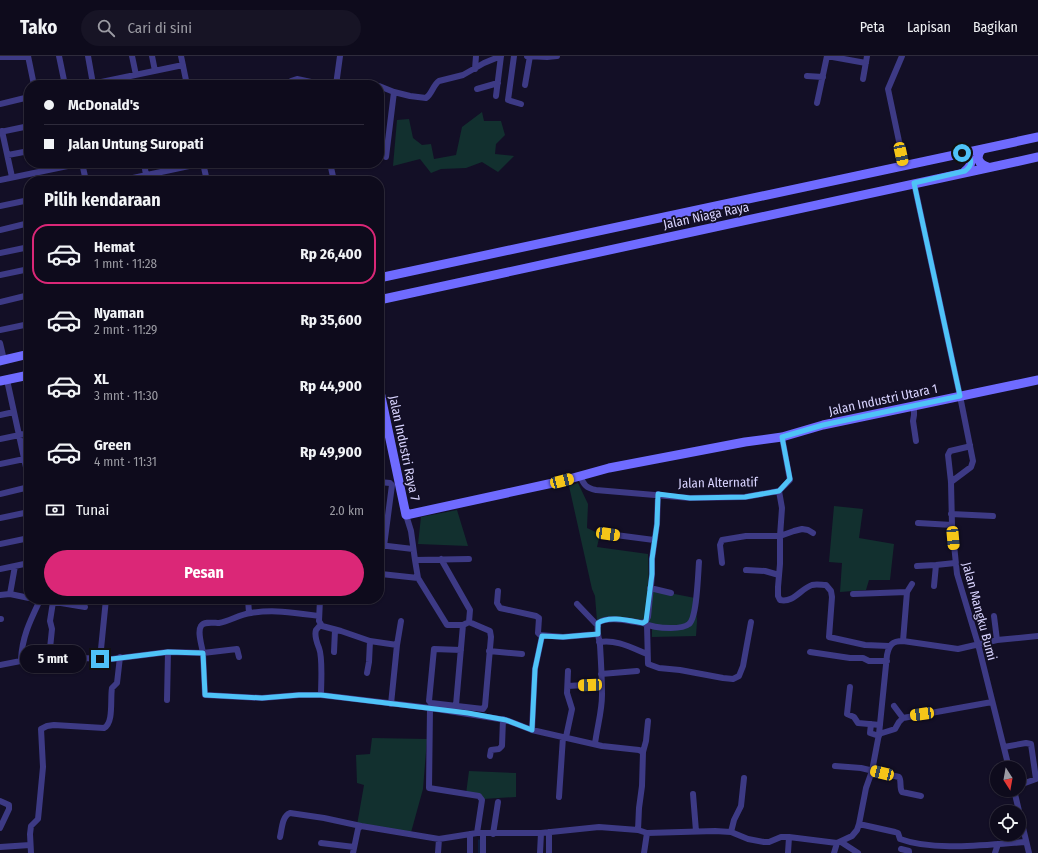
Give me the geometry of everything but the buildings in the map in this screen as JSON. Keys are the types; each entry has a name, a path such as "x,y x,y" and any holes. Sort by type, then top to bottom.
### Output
{"main road":[{"name":"Jalan Niaga Raya","path":"384,277 1038,137"},
{"path":"982,149 978,153 979,162 988,167"},
{"path":"962,153 968,155 971,158 972,163 970,168 965,171"},
{"name":"Jalan Niaga Raya","path":"384,299 965,171 1038,157"},
{"path":"2,360 24,355"},
{"path":"3,380 24,376"},
{"name":"Jalan Industri Utara 1","path":"782,437 823,425 1038,380"},
{"name":"Jalan Industri Raya 7","path":"384,411 406,515"},
{"name":"Jalan Alternatif","path":"406,515 580,476 609,468 745,442 782,437"}],"street":[{"path":"0,57 28,56 33,80"},
{"path":"59,56 64,80"},
{"path":"88,56 90,80"},
{"path":"132,56 136,75"},
{"path":"152,56 155,71"},
{"path":"180,56 186,80"},
{"path":"337,80 340,56"},
{"path":"475,69 476,56"},
{"path":"384,88 410,96 426,98 432,92 436,83 463,75 491,59 501,56 496,96"},
{"path":"514,56 508,100 521,104"},
{"path":"527,56 557,56"},
{"path":"525,85 530,56"},
{"path":"817,103 827,56 866,63"},
{"path":"863,79 867,56"},
{"path":"902,56 888,90 904,165"},
{"path":"110,80 182,65"},
{"path":"807,76 823,77"},
{"path":"477,89 498,83"},
{"path":"386,157 394,92"},
{"path":"0,104 24,98"},
{"path":"12,177 8,155 1,132 24,127"},
{"path":"8,155 24,152"},
{"path":"0,180 57,168"},
{"path":"145,168 146,175"},
{"path":"142,176 179,168"},
{"path":"914,183 970,445 972,465 951,482"},
{"path":"0,206 24,201"},
{"path":"0,230 24,224"},
{"path":"0,253 24,248"},
{"path":"0,275 24,270"},
{"path":"0,302 24,296"},
{"path":"0,330 24,325"},
{"path":"0,343 2,360"},
{"path":"3,380 14,412 24,451"},
{"path":"914,406 913,421 916,441"},
{"path":"0,415 14,412"},
{"path":"0,439 24,434"},
{"path":"782,437 790,479 779,491 782,508 778,596 780,600 794,598 812,585 826,585 829,588 832,597 829,637 865,645 889,646"},
{"name":"Jalan Mangku Bumi","path":"970,445 950,451 951,514 955,563 978,644 1007,761"},
{"path":"0,464 24,458"},
{"name":"Jalan Alternatif","path":"580,476 583,484 590,489 625,493 658,494 696,498 745,497 779,491"},
{"path":"384,482 390,483 392,485 384,529"},
{"path":"0,494 24,488"},
{"path":"658,494 657,524 654,540 647,620 645,624 648,664 654,667 723,678 736,678 741,674 751,622"},
{"path":"0,518 24,513"},
{"path":"951,514 993,516"},
{"path":"406,515 411,531 418,578 446,624 449,626 466,623 490,631 491,637 484,708 481,709 431,703 429,700 434,649 461,650"},
{"path":"918,523 952,525"},
{"path":"722,563 720,545 722,540 746,536 780,536 802,530 808,530 813,533"},
{"path":"608,534 654,540"},
{"path":"0,544 24,539"},
{"path":"384,546 413,549"},
{"path":"415,560 469,560"},
{"path":"441,560 470,611 461,650 456,705"},
{"path":"595,744 601,713 601,674 598,634 598,626 600,622 605,620 614,620 664,628 683,627 690,623 694,614 699,562"},
{"path":"917,566 955,563"},
{"path":"0,569 24,564"},
{"path":"934,586 936,565"},
{"path":"10,594 15,566"},
{"path":"746,570 765,571 779,575"},
{"path":"384,574 418,578"},
{"path":"903,641 907,592 912,584"},
{"path":"650,588 671,593"},
{"path":"498,591 498,607 538,617 540,622 538,633 542,636 563,637 598,634"},
{"path":"853,594 907,592"},
{"path":"0,595 10,594 24,597"},
{"path":"21,660 26,629 36,604"},
{"path":"49,658 52,629 50,621 53,604"},
{"path":"66,604 85,607"},
{"path":"100,659 106,604"},
{"path":"249,604 250,613"},
{"path":"320,604 320,625 316,630 316,638 320,660 321,695"},
{"path":"577,604 598,626"},
{"path":"319,616 274,611 250,613 231,620 203,624 200,626 199,631 203,653 205,695 262,698 321,695 430,708 503,720 532,730 595,744 643,752"},
{"path":"994,616 997,640"},
{"path":"392,704 400,621"},
{"path":"320,625 370,641 397,645"},
{"path":"334,652 335,630"},
{"path":"532,730 535,669 542,636"},
{"path":"834,853 838,843 852,836 857,830 859,824 879,735 886,661 889,646 894,641 903,641 955,649 997,640 1038,636"},
{"path":"367,674 370,641"},
{"path":"599,642 607,641 620,643 647,654"},
{"path":"0,665 36,658 49,658 67,661 79,658 100,659 168,652 203,653 237,648 238,657"},
{"path":"489,651 522,654"},
{"path":"167,700 168,652"},
{"path":"810,652 850,658 863,658 869,661 886,661"},
{"path":"31,853 30,834 32,826 38,819 43,767 41,729 54,725 107,727 110,721 112,688 117,683 120,657"},
{"path":"601,674 637,671"},
{"path":"559,797 564,737 572,709 568,698 568,672"},
{"path":"568,686 601,684"},
{"path":"850,687 848,714 854,717 858,723 880,725"},
{"path":"871,724 870,733 879,735 895,729 903,718 992,702"},
{"path":"894,706 903,718"},
{"path":"430,708 429,788 480,796 482,800 480,833 483,853"},
{"path":"490,756 491,750 499,749 502,746 503,720"},
{"path":"638,830 643,752 646,741 648,721"},
{"path":"1004,747 1026,743 1031,744 1036,779 1026,783"},
{"path":"835,766 861,768 899,777 902,792 921,796"},
{"path":"731,832 734,820 740,808 744,778"},
{"path":"692,794 696,832"},
{"path":"1016,797 1029,853"},
{"path":"0,801 8,804 10,807 1,826"},
{"path":"494,834 498,802"},
{"path":"280,836 284,818 286,814 290,813 439,839 480,833 541,833 599,828 638,830 647,833 731,832 748,839 764,842 769,842 780,837 789,837 838,843 858,853"},
{"path":"859,824 898,833 899,839 910,843 936,846 1026,842"},
{"path":"321,843 354,850 358,829 362,826"},
{"path":"549,832 549,853"},
{"path":"540,853 541,833"},
{"path":"644,853 647,833"},
{"path":"470,834 470,853"},
{"path":"788,853 789,837"},
{"path":"438,853 439,839"},
{"path":"995,853 998,844"},
{"path":"3,849 30,845"},
{"path":"935,853 936,846"},
{"path":"901,849 909,851 909,853"}],"green space":[{"path":"482,112 484,121 501,121 505,135 496,144 495,154 514,156 498,172 482,162 466,168 441,169 431,173 420,159 393,166 397,120 409,119 413,138 422,145 431,144 434,159 456,155 462,127"},
{"path":"578,483 588,504 587,528 600,534 597,547 648,554 649,589 695,598 697,621 696,636 652,637 652,623 597,621 595,596 592,589 569,486"},
{"path":"834,506 863,509 859,538 894,544 890,580 869,580 866,590 840,592 842,563 829,562"},
{"path":"457,510 468,546 418,544 421,517"},
{"path":"372,738 427,739 423,789 410,836 357,825 364,785 357,783 356,755 370,754"},
{"path":"469,771 516,773 516,797 483,799 466,794"}],"waterway":[{"path":"479,840 479,853"}],"route":[{"path":"100,659 112,659 168,652 203,653 205,695 262,698 321,695 468,713 506,720 532,730 534,675 542,636 563,637 598,634 598,623 603,620 643,623 646,621 648,617 652,559 658,516 658,494 690,498 707,498 745,497 779,491 790,479 782,437 823,425 960,396 914,183 965,171 970,168 972,163 971,158 962,153"}]}
